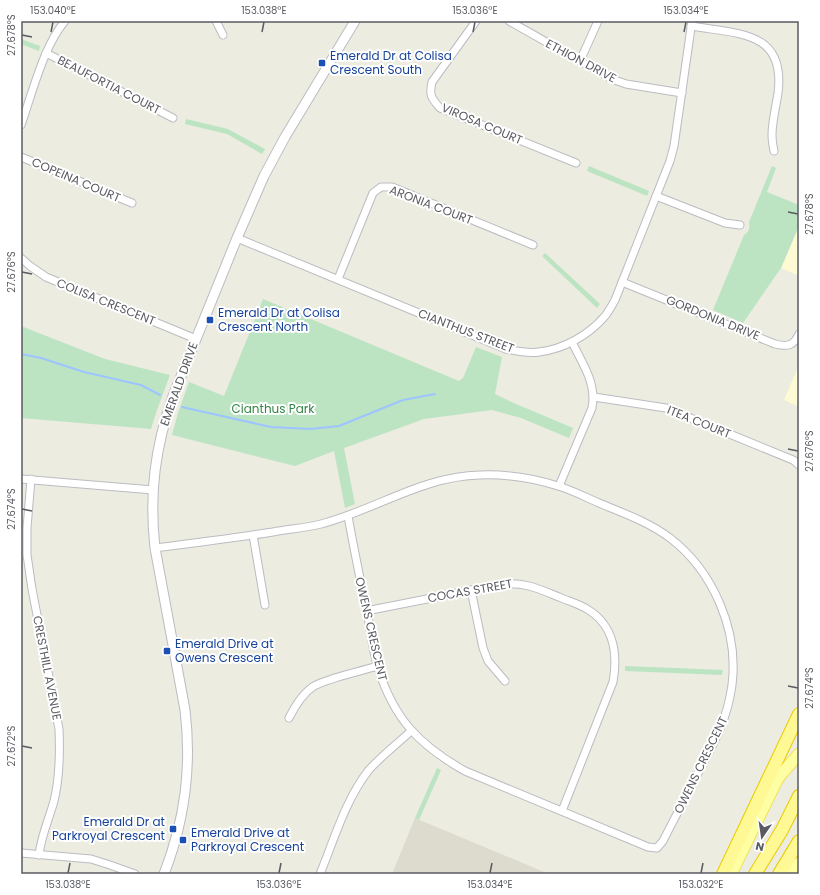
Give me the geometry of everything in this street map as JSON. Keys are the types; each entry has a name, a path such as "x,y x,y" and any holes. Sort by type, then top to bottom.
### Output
{"highway":[{"path":"723,874 799,714"},
{"path":"755,874 779,834 799,796"},
{"path":"779,874 799,841"}],"main road":[{"path":"731,874 778,780 799,754"},
{"path":"791,874 799,862"}],"street":[{"path":"21,125 46,52 65,21"},
{"path":"216,21 223,35"},
{"name":"EMERALD DRIVE","path":"164,874 176,838 185,798 188,758 187,731 180,682 155,548 153,524 153,490 155,468 165,420 196,339 254,197 274,156 355,21"},
{"name":"VIROSA COURT","path":"476,21 432,82 430,92 433,100 440,108 576,163"},
{"name":"ETHION DRIVE","path":"509,21 612,79 626,84 682,93"},
{"path":"580,61 598,21"},
{"path":"682,93 692,24 749,36 760,40 769,48 776,60 779,71 779,84 772,135 774,151"},
{"name":"BEAUFORTIA COURT","path":"46,52 173,118"},
{"name":"CIANTHUS STREET","path":"237,238 506,349 522,352 539,352 572,342 590,330 606,315 615,300 674,146 682,93"},
{"name":"COPEINA COURT","path":"21,157 132,203"},
{"name":"ARONIA COURT","path":"338,279 373,192 381,186 392,188 533,245"},
{"path":"656,196 725,223 740,225"},
{"name":"COLISA CRESCENT","path":"21,258 46,277 196,339"},
{"name":"GORDONIA DRIVE","path":"622,282 775,344 790,346 797,339 799,334"},
{"path":"560,486 592,408 594,397 588,376 572,342"},
{"name":"ITEA COURT","path":"594,397 666,408 793,460 799,465"},
{"name":"OWENS CRESCENT","path":"155,548 253,535 318,524 348,516 404,492 427,484 478,475 513,477 560,486 646,523 669,537 686,552 712,587 722,608 728,630 732,650 733,672 728,706 721,729 663,841 657,848 648,847 465,771 426,746 410,731 387,695 377,666 348,516"},
{"path":"21,479 153,490"},
{"name":"CRESTHILL AVENUE","path":"31,479 27,528 27,555 59,729 60,753 58,779 54,800 40,841 39,855"},
{"path":"253,535 265,605"},
{"name":"COCAS STREET","path":"366,611 503,584 517,583 533,586 588,610 601,621 610,635 614,648 616,667 613,682 562,811"},
{"path":"471,590 483,648 488,661 505,681"},
{"path":"289,718 296,705 314,687 325,681 377,666"},
{"path":"320,874 350,800 358,785 369,770 410,731"},
{"path":"21,853 91,859 110,864 135,874"}],"shaded area":[{"path":"799,226 799,276 781,268"},
{"path":"799,365 799,407 784,400"},
{"path":"415,818 549,874 392,874"}],"green space":[{"path":"21,39 40,46 39,51 21,44"},
{"path":"186,119 228,129 265,149 262,154 227,134 185,124"},
{"path":"589,166 649,191 647,196 587,171"},
{"path":"772,166 776,168 767,192 799,205 799,226 781,268 743,323 713,310 744,235 749,230 749,222"},
{"path":"545,253 600,304 597,308 542,256"},
{"name":"Cianthus Park","path":"263,299 459,381 463,378 476,347 502,357 495,394 573,428 569,438 521,418 492,410 424,419 344,448 355,504 345,508 334,451 295,466 172,435 189,382 224,396"},
{"path":"21,326 105,359 170,375 151,429 21,418"},
{"path":"625,666 723,670 722,675 625,671"},
{"path":"437,768 441,770 419,820 415,818"}],"waterway":[{"path":"21,354 41,358 84,372 141,385 160,395"},
{"path":"182,407 271,427 310,429 339,426 403,400 435,394"}],"place":[{"name":"Emerald Dr at Colisa Crescent South","path":"322,63"},
{"name":"Emerald Dr at Colisa Crescent North","path":"210,320"},
{"name":"Emerald Drive at Owens Crescent","path":"167,651"},
{"name":"Emerald Dr at Parkroyal Crescent","path":"173,829"},
{"name":"Emerald Drive at Parkroyal Crescent","path":"183,840"}]}
